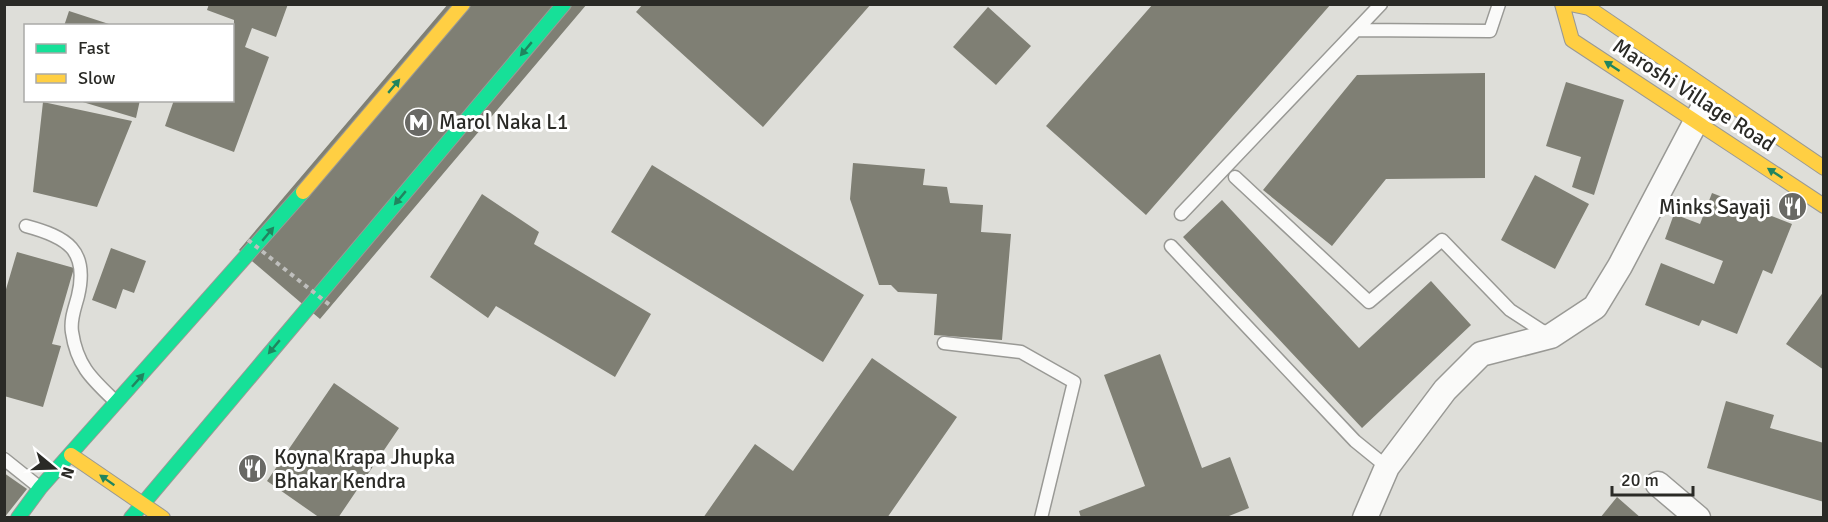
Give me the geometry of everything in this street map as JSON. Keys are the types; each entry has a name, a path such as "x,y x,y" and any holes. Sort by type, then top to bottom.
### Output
{"main road":[{"path":"18,518 40,488 248,257 463,4"},
{"path":"131,518 564,4"},
{"name":"Maroshi Village Road","path":"1562,4 1572,40 1824,206"},
{"name":"Maroshi Village Road","path":"1570,4 1589,8 1824,168"},
{"path":"71,455 163,518"}],"street":[{"path":"1365,518 1387,466 1446,390 1481,354 1551,336 1596,307 1711,93"},
{"path":"1659,484 1698,518"}],"lane":[{"path":"1181,214 1381,4"},
{"path":"1357,30 1490,31 1499,4"},
{"path":"1235,177 1369,302 1442,240 1510,310 1551,336"},
{"path":"26,226 64,240 76,252 82,269 72,315 71,330 76,350 86,373 118,403"},
{"path":"1171,246 1355,441 1387,466"},
{"path":"944,344 1021,352 1074,382 1041,518"},
{"path":"4,459 40,488"}],"path":[{"path":"248,240 331,306"}],"building":[{"path":"209,4 288,4 276,37 252,28 245,47 269,57 234,152 165,126 173,102 234,102 234,20 207,10"},
{"name":"Marol Naka L1","path":"448,4 587,4 320,319 239,250"},
{"path":"643,4 871,4 763,127 636,12"},
{"path":"1153,4 1331,4 1146,215 1046,126"},
{"path":"988,7 1031,46 996,85 953,47"},
{"path":"69,11 109,24 65,24"},
{"path":"1485,73 1485,178 1386,179 1332,246 1263,190 1357,75"},
{"path":"1566,82 1624,100 1594,195 1572,187 1581,157 1546,146"},
{"path":"43,102 132,121 97,207 33,192"},
{"path":"83,102 140,102 136,118"},
{"path":"853,163 925,169 923,185 947,187 950,203 983,205 981,232 1011,234 1002,340 934,335 937,294 898,292 891,285 879,285 850,199"},
{"path":"652,165 864,295 823,362 611,232"},
{"path":"1535,175 1589,204 1555,269 1501,240"},
{"path":"1712,193 1792,224 1772,274 1763,270 1737,334 1702,320 1699,326 1645,305 1661,263 1714,284 1723,261 1665,239 1674,214 1700,224"},
{"path":"482,194 539,232 534,244 651,314 615,377 496,306 488,318 430,277"},
{"path":"1222,200 1359,348 1431,281 1471,325 1362,428 1183,237"},
{"path":"111,248 146,261 134,293 123,289 116,309 92,300"},
{"path":"17,252 74,268 52,344 61,346 43,407 4,396 4,296"},
{"path":"1824,291 1824,370 1786,344"},
{"path":"1160,354 1202,468 1230,457 1249,508 1224,518 1081,518 1079,511 1145,486 1104,375"},
{"path":"872,358 957,417 887,518 703,518 755,444 793,471"},
{"path":"334,383 399,428 338,518 320,518 267,481"},
{"path":"1726,401 1774,415 1770,428 1824,443 1824,502 1707,468"},
{"path":"4,473 27,489 4,518"},
{"path":"1617,497 1641,518 1600,518"}],"traffic: fast":[{"path":"131,518 564,4"},
{"path":"18,518 40,488 303,192"}],"traffic: slow":[{"path":"303,192 463,4"},
{"path":"1562,4 1572,40 1824,206"},
{"path":"1570,4 1589,8 1824,168"},
{"path":"71,455 163,518"}],"place":[{"name":"Marol Naka L1","path":"418,122"},
{"name":"Minks Sayaji","path":"1792,207"},
{"name":"Koyna Krapa Jhupka Bhakar Kendra","path":"253,469"}]}
